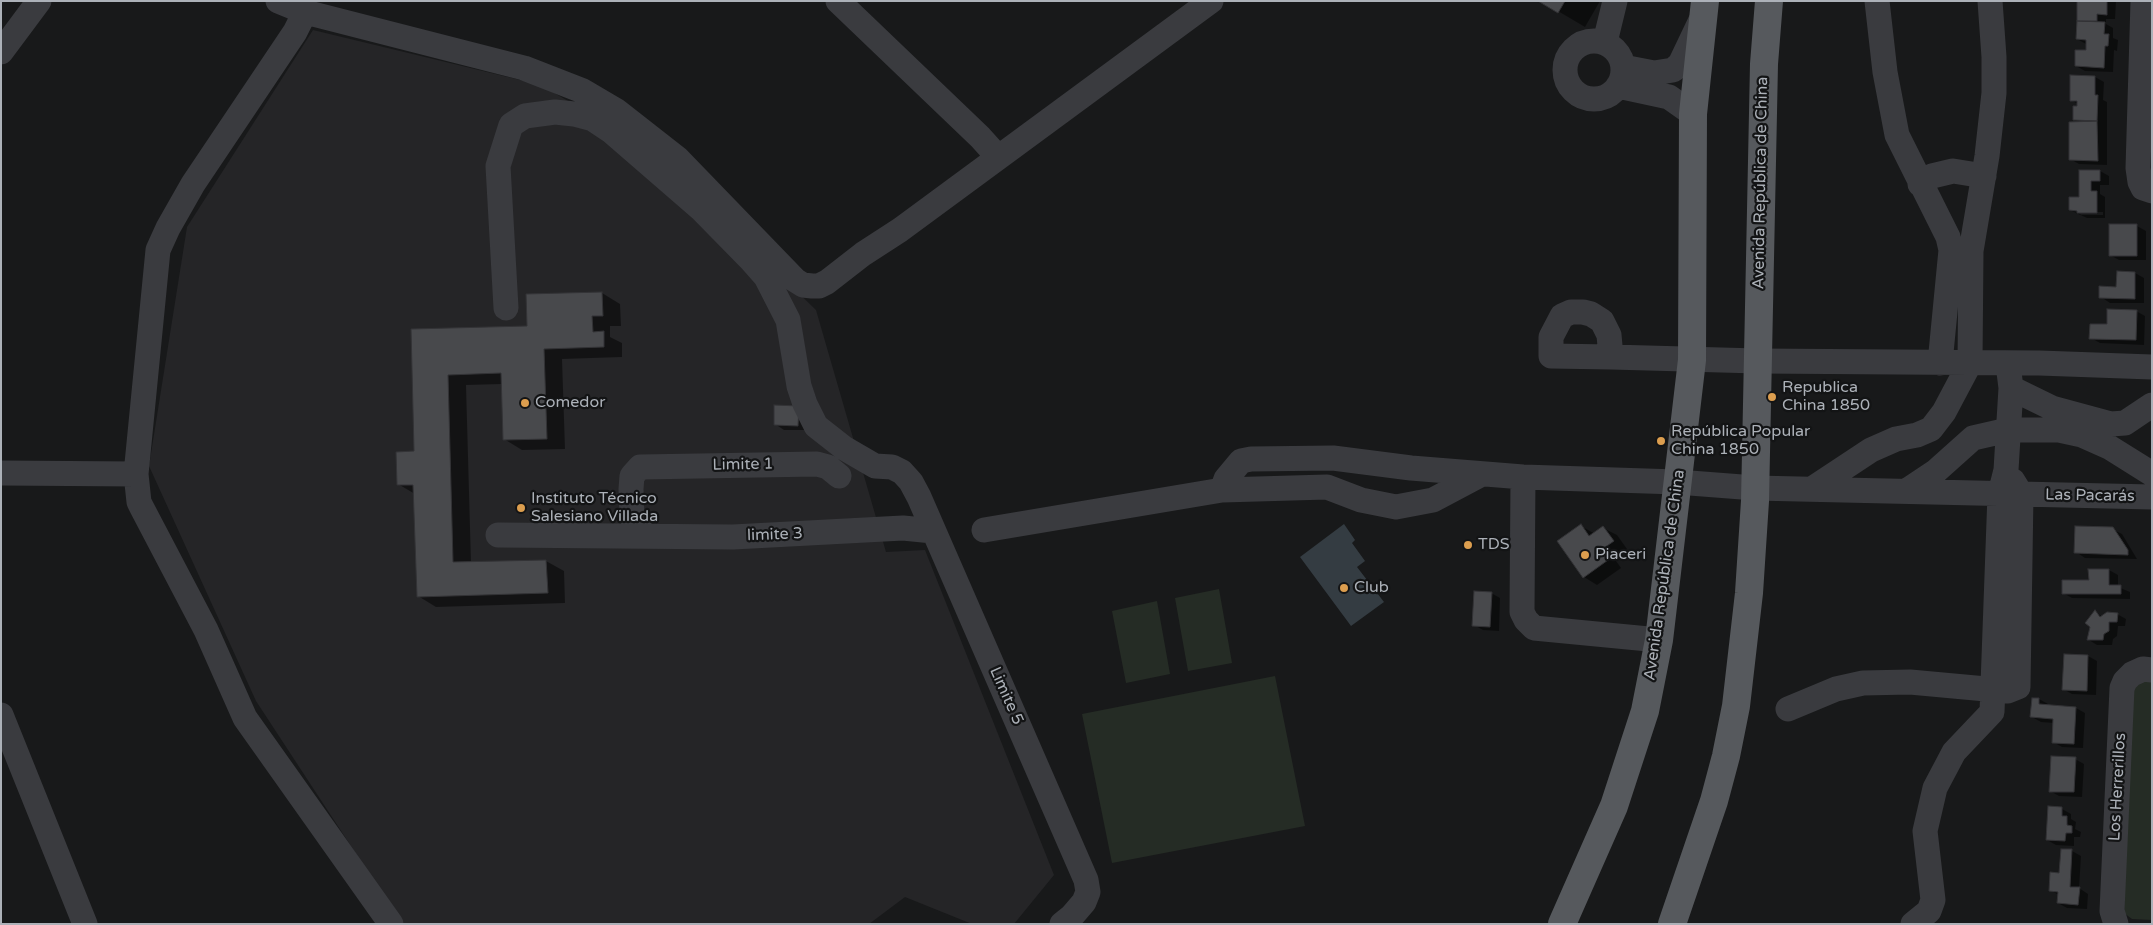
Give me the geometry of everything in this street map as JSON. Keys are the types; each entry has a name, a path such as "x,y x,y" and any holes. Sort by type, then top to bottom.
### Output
{"main road":[{"name":"Avenida República de China","path":"1672,924 1714,801 1736,706 1749,594 1755,488 1764,64 1770,1"},
{"name":"Avenida República de China","path":"1562,924 1614,806 1645,711 1659,640 1692,360 1692,114 1703,11"}],"street":[{"path":"1,52 39,1"},
{"path":"278,1 305,12 524,68 583,91 617,111 677,158 794,280 803,285 819,286 998,157 1183,9 1211,1"},
{"path":"838,1 980,137 998,157"},
{"path":"1606,42 1614,1"},
{"path":"1877,1 1884,72 1897,135 1948,238 1951,250 1940,363"},
{"path":"1812,489 1871,450 1896,439 1917,436 1931,429 1952,397 1970,364 1971,252 1984,176 1995,77 1990,1"},
{"path":"2143,1 2138,168 2140,182 2148,190"},
{"path":"1620,76 1673,70 1680,64 1703,11"},
{"path":"305,12 295,32 194,184 168,228 158,250 136,474 142,508 206,630 245,718 391,924"},
{"path":"1588,41 1606,42 1620,58 1620,76 1612,93 1594,99 1577,94 1570,87 1566,78 1565,69 1571,51 1588,41"},
{"path":"1620,76 1670,97 1692,114"},
{"name":"Limite 5","path":"506,308 497,176 499,160 511,124 525,116 555,112 593,119 632,147 701,209 766,277 788,320 799,386 805,404 816,426 844,448 875,466 892,467 902,472 912,482 1086,880 1088,892 1084,902 1067,920"},
{"path":"1920,184 1932,176 1953,171 1984,176"},
{"path":"1611,357 1970,364 2009,376 2052,408 2111,424 2125,423 2152,405"},
{"path":"2009,376 2039,363 2152,367"},
{"path":"1788,709 1836,689 1863,683 1910,682 2008,691 2018,686 2014,488 2008,430 2009,376"},
{"path":"1908,490 1935,472 1973,438 1987,433 2008,430 2059,430 2082,435 2109,447 2152,474"},
{"name":"Las Pacarás","path":"1222,490 1226,479 1241,461 1251,459 1334,458 1410,468 1523,477 1677,482 1755,488 1908,490 2014,488 2152,497"},
{"name":"Limite 1","path":"646,536 634,524 631,489 632,476 644,466 817,464 828,467 840,476"},
{"path":"1,473 136,474"},
{"path":"984,530 1222,490 1327,487 1361,500 1396,507 1433,500 1482,474"},
{"path":"1523,477 1522,612 1526,620 1534,628 1659,640"},
{"path":"1913,924 1929,911 1933,900 1925,831 1932,797 1954,752 1992,712 1992,690 2014,488"},
{"path":"884,512 903,528"},
{"name":"limite 3","path":"498,535 733,537 903,528 933,531"},
{"name":"Los Herrerillos","path":"2116,924 2112,910 2122,688 2125,681 2132,674 2143,669 2152,670"},
{"path":"1,715 85,924"}],"shaded area":[{"name":"Instituto Técnico Salesiano Villada","path":"313,30 541,85 654,152 816,310 886,552 925,550 1054,875 1014,924 972,924 905,897 869,924 402,924 256,701 149,466 187,227"},
{"path":"1344,524 1355,540 1352,543 1365,561 1357,567 1384,602 1351,626 1300,557"},
{"path":"1219,589 1232,663 1188,671 1175,598"},
{"path":"1157,601 1170,674 1126,683 1112,611"},
{"path":"1275,676 1305,826 1112,863 1082,714"},
{"path":"2152,677 2152,920 2132,919 2124,913 2131,685"}],"building":[{"path":"1538,1 1565,1 1558,13"},
{"path":"2077,1 2107,1 2107,15 2097,14 2097,21 2077,21"},
{"path":"2077,21 2105,22 2104,34 2109,34 2108,46 2105,46 2104,68 2075,66 2075,50 2086,50 2086,40 2076,39"},
{"path":"2070,75 2095,76 2095,95 2098,95 2097,121 2073,120 2073,106 2077,106 2077,101 2070,101"},
{"path":"2097,121 2098,161 2069,160 2069,122"},
{"path":"2079,170 2100,170 2100,181 2091,181 2091,191 2097,191 2097,213 2077,213 2077,211 2069,210 2069,197 2079,197"},
{"path":"2109,224 2137,224 2137,256 2109,256"},
{"path":"2117,271 2135,272 2135,299 2099,298 2099,286 2116,287"},
{"name":"Instituto Técnico Salesiano Villada","path":"602,292 603,316 592,316 593,332 604,331 604,347 544,349 547,439 503,440 501,373 448,375 453,562 546,560 548,593 417,597 413,485 397,485 396,452 414,451 411,329 527,326 526,294"},
{"path":"2107,309 2137,310 2136,340 2089,339 2090,324 2107,324"},
{"path":"774,405 799,406 798,426 774,425"},
{"name":"Piaceri","path":"1581,524 1589,536 1603,526 1614,541 1601,550 1608,560 1583,578 1557,541"},
{"path":"2075,526 2113,527 2128,550 2128,555 2074,553"},
{"path":"2088,569 2109,569 2109,585 2121,585 2121,594 2062,594 2062,580 2089,580"},
{"path":"1474,591 1492,592 1490,627 1472,626"},
{"path":"2095,610 2100,617 2107,612 2118,613 2117,622 2109,622 2109,631 2104,634 2103,640 2087,640 2090,627 2085,623"},
{"path":"2064,654 2088,655 2087,691 2062,690"},
{"path":"2032,698 2039,698 2039,704 2076,707 2074,744 2052,743 2053,719 2030,717"},
{"path":"2051,756 2076,757 2074,792 2049,792"},
{"path":"2048,806 2062,807 2062,816 2067,816 2067,825 2072,826 2072,833 2066,833 2065,841 2046,840"},
{"path":"2061,849 2072,849 2070,887 2080,887 2078,905 2057,903 2058,892 2049,891 2050,872 2059,873"}],"place":[{"name":"Republica China 1850","path":"1772,397"},
{"name":"Comedor","path":"525,403"},
{"name":"República Popular China 1850","path":"1661,441"},
{"name":"Instituto Técnico Salesiano Villada","path":"521,508"},
{"name":"TDS","path":"1468,545"},
{"name":"Piaceri","path":"1585,555"},
{"name":"Club","path":"1344,588"}]}
